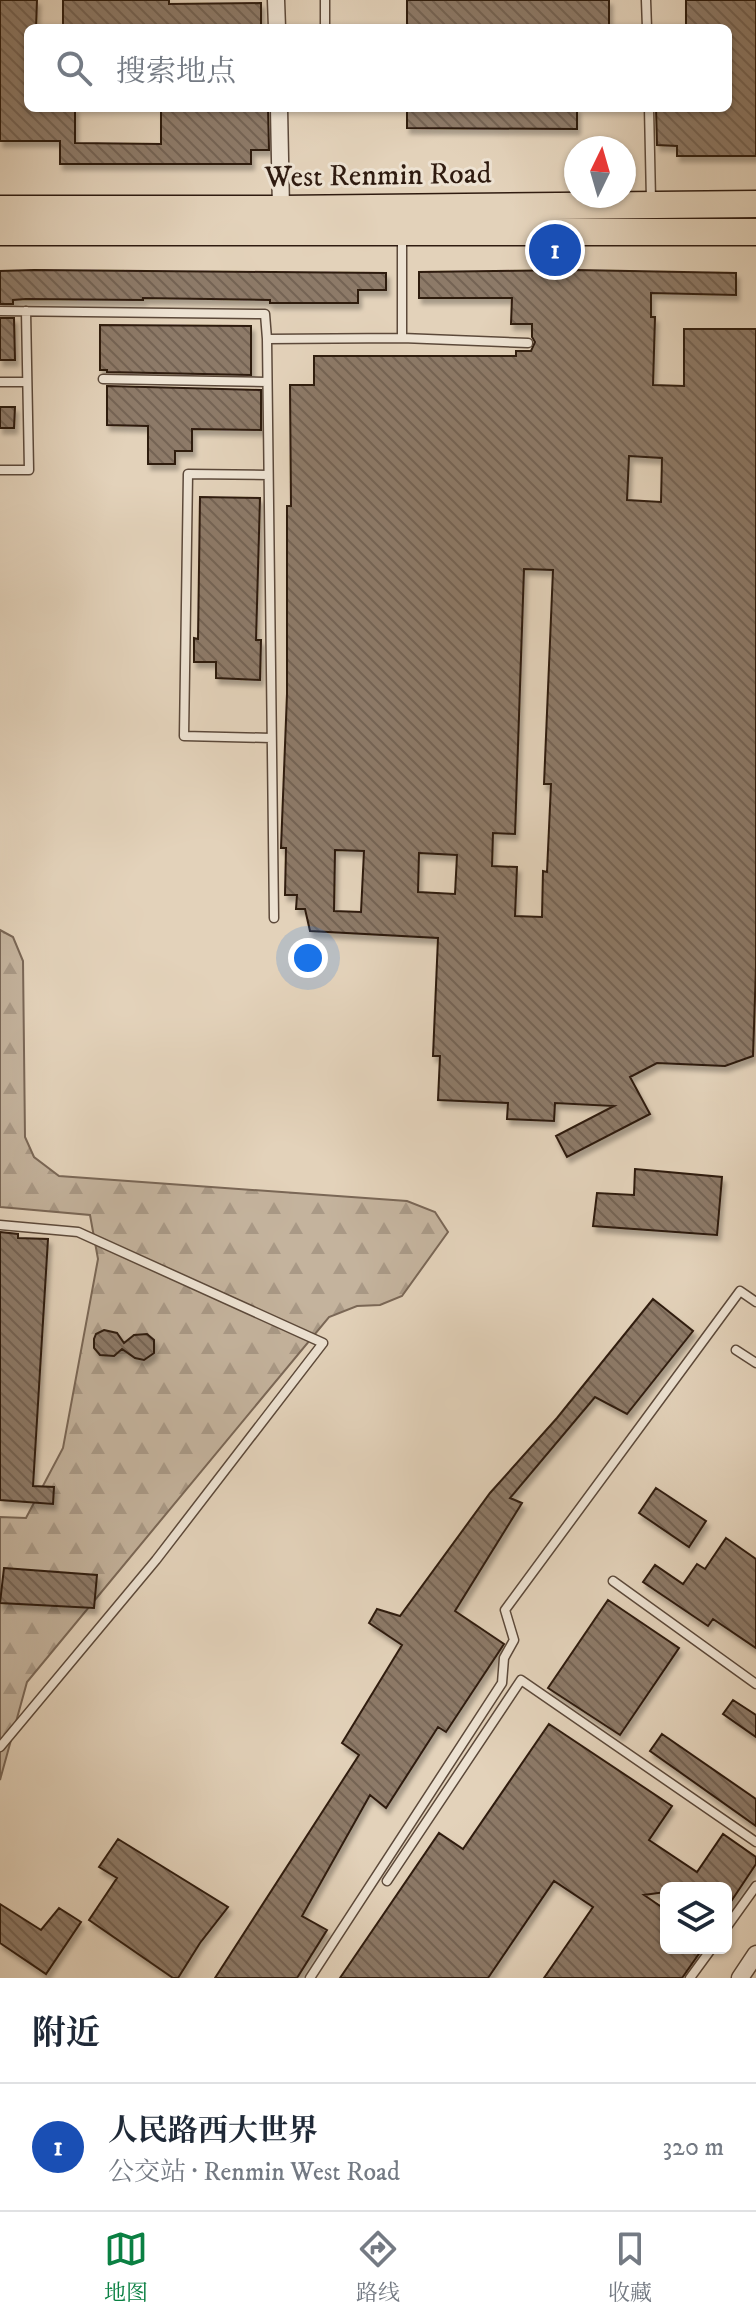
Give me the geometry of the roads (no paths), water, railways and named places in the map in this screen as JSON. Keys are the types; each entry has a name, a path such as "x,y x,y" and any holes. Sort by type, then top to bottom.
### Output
{"main road":[{"name":"West Renmin Road","path":"0,209 756,204"},
{"path":"0,232 756,232"}],"street":[{"path":"276,0 277,24"},
{"path":"279,112 281,209"},
{"path":"740,1978 756,1954"}],"lane":[{"path":"325,0 325,24"},
{"path":"646,0 647,24"},
{"path":"649,112 651,205"},
{"path":"402,232 402,338"},
{"path":"0,311 265,314 274,918"},
{"path":"0,470 29,470 26,311"},
{"path":"267,339 402,338 528,343"},
{"path":"103,379 267,382"},
{"path":"0,382 27,382"},
{"path":"268,475 188,474 184,736 271,738"},
{"path":"0,1225 78,1232 323,1343 156,1560 0,1747"},
{"path":"310,1978 502,1683 504,1658 514,1640 505,1610 740,1291 756,1302"},
{"path":"736,1350 756,1363"},
{"path":"613,1581 756,1684"},
{"path":"387,1881 521,1680 756,1842"},
{"path":"732,1920 756,1886"},
{"path":"690,1978 708,1954"}],"place":[{"name":"人民路西大世界","path":"555,250"}]}
